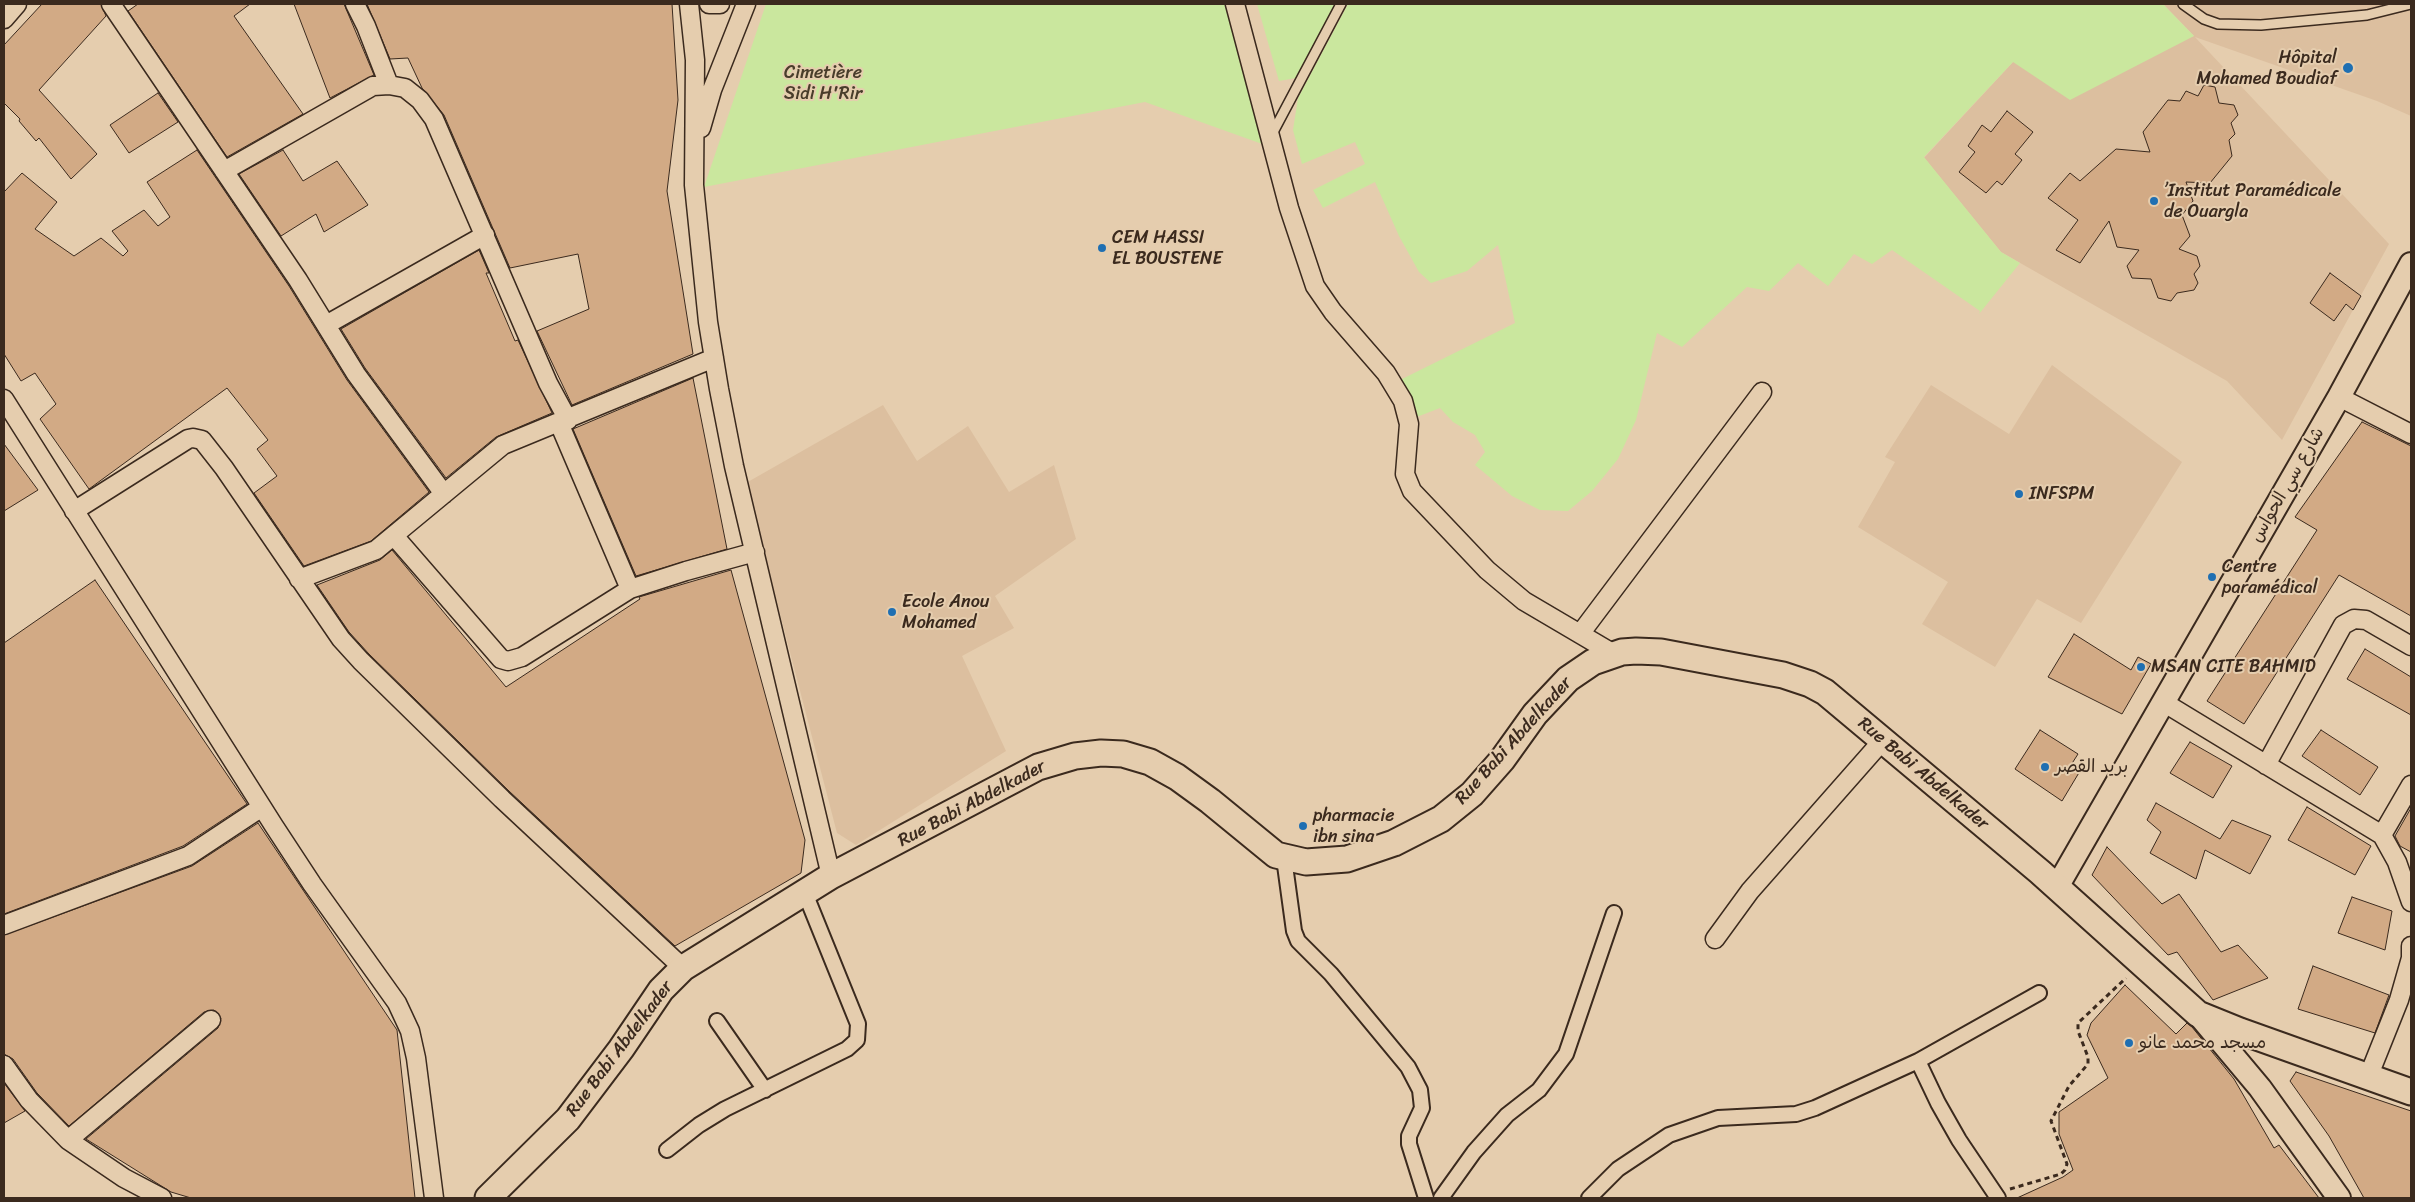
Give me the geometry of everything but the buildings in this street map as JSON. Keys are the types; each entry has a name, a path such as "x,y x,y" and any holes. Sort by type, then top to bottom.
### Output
{"main road":[{"name":"Rue Babi Abdelkader","path":"488,1198 568,1119 621,1049 661,990 683,968 831,876 1038,767 1075,756 1101,754 1122,754 1150,762 1177,777 1210,801 1269,850 1284,858 1319,863 1347,859 1394,843 1441,819 1472,794 1502,760 1556,691 1593,662 1614,654 1636,651 1660,652 1783,675 1810,684 1825,692 2057,886 2140,964 2198,1014 2240,1031 2369,1075 2411,1092"}],"street":[{"path":"4,19 17,4"},
{"path":"111,4 224,171 361,381 444,494"},
{"path":"354,4 366,26 389,85"},
{"path":"689,4 696,98 693,155 697,220 714,358 734,466 831,876"},
{"path":"709,4 720,4"},
{"path":"693,155 712,90 746,4"},
{"path":"1235,4 1289,208 1315,286 1333,312 1386,373 1403,401 1409,430 1405,474 1412,491 1487,570 1524,601 1614,654"},
{"path":"224,171 373,86 389,85 405,88 420,100 434,119 485,235 548,383 630,589"},
{"path":"326,325 485,235"},
{"name":"شارع سي الحواس","path":"2057,886 2340,397 2411,264"},
{"path":"300,580 376,550 504,445 714,358"},
{"path":"1580,634 1762,392"},
{"path":"2340,397 2411,434"},
{"path":"4,399 312,884 397,1003 410,1031 416,1058 434,1198"},
{"path":"74,511 188,439 197,438 209,448 224,468 341,639 361,661 502,799 683,968"},
{"path":"395,536 501,659 508,661 522,657 630,589 755,552"},
{"path":"2266,764 2343,625 2354,618 2366,620 2411,646"},
{"path":"2163,702 2382,835 2397,862 2411,902"},
{"path":"1715,939 1750,891 1883,740"},
{"path":"2382,835 2411,784"},
{"path":"4,925 188,856 262,807"},
{"path":"1284,858 1294,931 1298,941 1331,974 1402,1060 1420,1090 1422,1108 1409,1136 1409,1144 1426,1198"},
{"path":"667,1150 699,1125 725,1109 847,1049 857,1040 859,1033 805,893"},
{"path":"1441,1198 1474,1152 1507,1115 1539,1090 1566,1054 1614,913"},
{"path":"2369,1075 2399,1000 2411,958 2411,946"},
{"path":"1589,1198 1618,1169 1669,1135 1718,1118 1796,1114 1815,1108 1918,1061 2038,993"},
{"path":"2198,1014 2260,1088 2339,1198"},
{"path":"68,1140 211,1020"},
{"path":"717,1021 766,1090"},
{"path":"1918,1061 1954,1133 1993,1197"},
{"path":"4,1065 29,1100 68,1140 124,1178 162,1198"}],"lane":[{"path":"1270,139 1342,4"},
{"path":"2183,4 2204,20 2218,24 2261,24 2367,15 2411,4"}],"path":[{"path":"1993,1197 2061,1174 2065,1170 2067,1164 2051,1121 2070,1086 2088,1064 2088,1057 2078,1031 2078,1023 2140,964"}],"shaded area":[{"name":"’Institut Paramédicale de Ouargla","path":"2163,4 2411,4 2411,116 2377,101 2195,37 2389,244 2282,440 2227,381 2001,252 1924,158 2013,62 2194,36"},
{"name":"INFSPM","path":"2052,365 2182,462 2081,623 2037,599 1995,667 1922,624 1948,582 1858,527 1895,462 1885,457 1931,385 2009,434"},
{"name":"Ecole Anou Mohamed","path":"883,405 917,461 968,426 1009,492 1054,465 1076,539 995,596 1014,628 962,656 1006,751 856,845 837,833 746,483"}],"green space":[{"name":"Cimetière Sidi H'Rir","path":"766,4 1227,4 1265,145 1145,102 704,187"},
{"path":"1257,4 1337,4 1296,78 1279,81"},
{"path":"1348,4 2163,4 2194,36 2070,100 2013,62 1924,157 2001,252 2020,263 1979,314 1980,311 1892,250 1872,264 1854,254 1828,286 1798,263 1769,291 1747,287 1682,347 1657,333 1636,420 1618,459 1592,491 1568,511 1540,510 1512,496 1475,465 1485,452 1475,435 1453,422 1440,408 1409,420 1400,380 1515,323 1498,245 1467,271 1431,283 1419,272 1399,236 1375,182 1323,208 1313,190 1365,164 1355,142 1302,164 1293,130 1298,98"}],"place":[{"name":"Hôpital Mohamed Boudiaf","path":"2348,68"},
{"name":"’Institut Paramédicale de Ouargla","path":"2154,201"},
{"name":"CEM HASSI EL BOUSTENE","path":"1102,248"},
{"name":"INFSPM","path":"2019,494"},
{"name":"Centre paramédical","path":"2212,577"},
{"name":"Ecole Anou Mohamed","path":"892,612"},
{"name":"MSAN CITE BAHMID","path":"2141,667"},
{"name":"بريد القصر","path":"2045,767"},
{"name":"pharmacie ibn sina","path":"1303,826"},
{"name":"مسجد محمد عانو","path":"2129,1043"}]}
